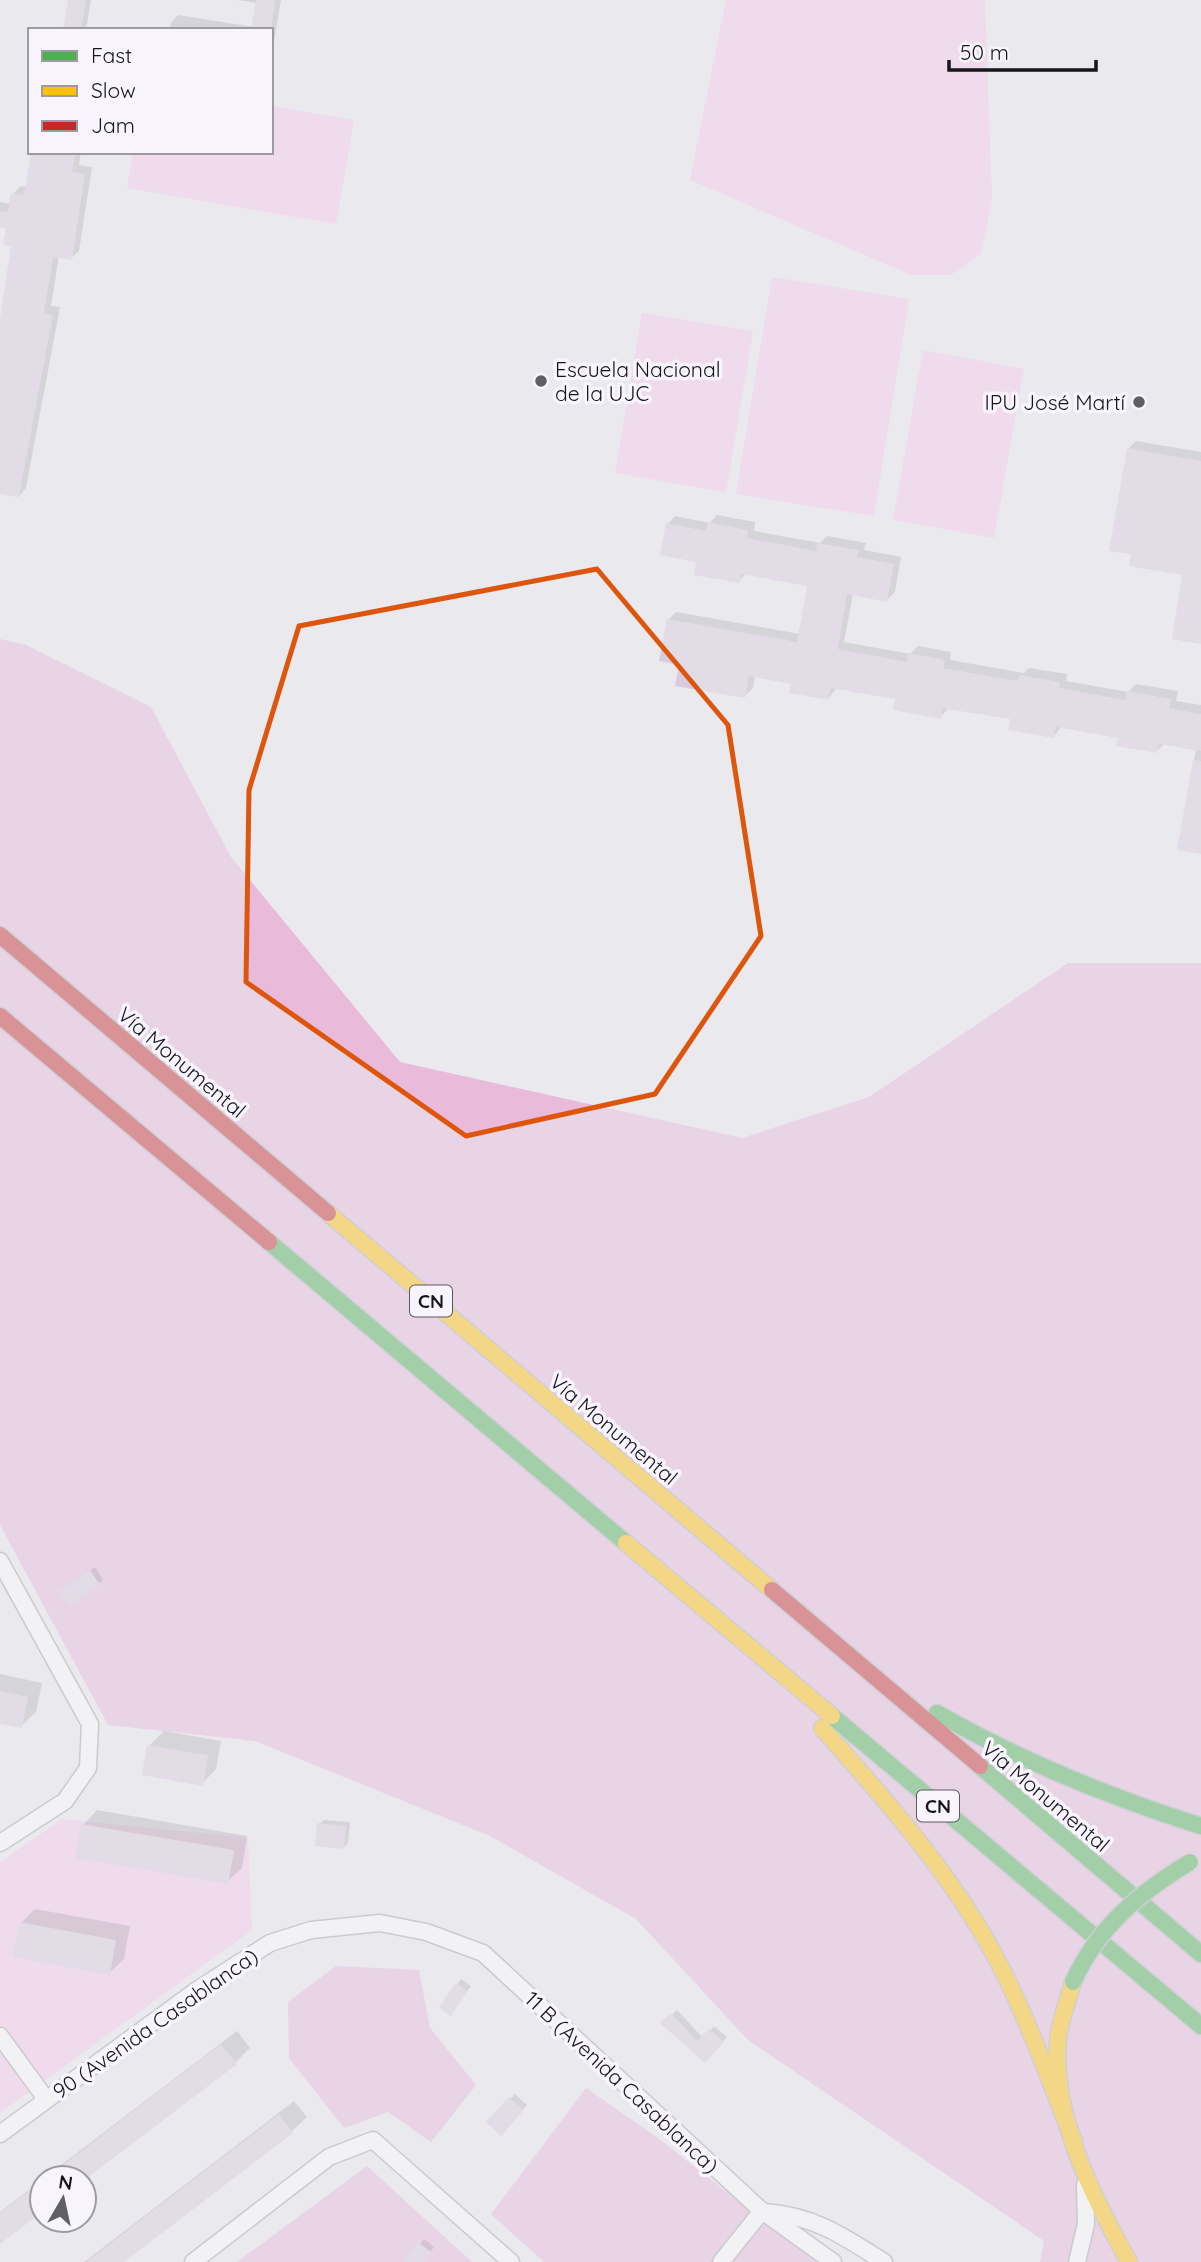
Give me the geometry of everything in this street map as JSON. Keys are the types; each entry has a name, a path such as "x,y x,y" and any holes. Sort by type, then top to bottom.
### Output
{"main road":[{"name":"Vía Monumental","path":"0,935 1201,1954"},
{"name":"CN","path":"0,1016 1201,2026"},
{"path":"757,1655 848,1756 925,1854 979,1929 1010,1985 1110,2229 1129,2262"},
{"path":"862,1667 973,1734 1141,1808 1201,1826"},
{"path":"1074,2141 1058,2060 1058,2041 1073,1982 1083,1957 1105,1926 1157,1881 1196,1861"}],"street":[{"path":"0,1561 90,1724 88,1768 65,1801 0,1843"},
{"name":"90 (Avenida Casablanca)","path":"0,2134 197,1990 270,1943 311,1930 380,1923 426,1932 483,1953"},
{"name":"11 B (Avenida Casablanca)","path":"483,1953 762,2211 833,2262"},
{"path":"0,2036 46,2099"},
{"path":"193,2262 329,2157 373,2140 511,2262"},
{"path":"1077,2262 1086,2224 1084,2165"},
{"path":"721,2262 762,2211 789,2214 822,2223 884,2262"}],"highlighted area":[{"path":"597,569 728,725 761,936 655,1094 466,1136 246,982 249,790 299,626"}],"shaded area":[{"path":"726,0 985,0 992,199 981,254 951,275 911,275 690,180"},
{"path":"273,106 354,120 336,224 127,188 133,154 273,154"},
{"path":"772,277 909,299 874,516 736,494"},
{"path":"642,313 753,331 726,492 615,473"},
{"path":"923,350 1024,369 994,538 893,520"},
{"path":"0,639 26,645 151,707 231,857 400,1062 742,1138 869,1097 1068,963 1201,963 1201,2262 1040,2262 1044,2241 748,2040 636,1919 490,1836 255,1741 108,1725 0,1525"},
{"path":"62,1819 248,1838 252,1930 0,2113 0,1862"},
{"path":"336,1966 419,1970 430,2028 476,2085 431,2142 388,2112 344,2128 289,2058 288,2002"},
{"path":"586,2088 658,2138 816,2262 544,2262 491,2214"},
{"path":"367,2166 472,2262 237,2262"}],"building":[{"path":"68,0 86,0 81,28 63,28"},
{"path":"256,0 275,0 271,28 251,28"},
{"path":"31,154 76,154 72,172 85,174 72,260 53,257 44,313 53,315 19,497 0,494 0,318 11,247 3,245 6,229 0,228 0,211 8,212 11,193 24,195"},
{"path":"1127,448 1201,461 1201,644 1172,639 1182,575 1129,566 1131,554 1109,551"},
{"path":"708,522 748,530 747,538 816,551 817,543 859,550 857,557 894,564 887,602 847,594 838,649 907,662 908,653 945,660 943,668 1018,681 1020,675 1060,682 1059,688 1125,700 1127,691 1171,699 1169,708 1201,714 1201,751 1159,744 1157,753 1116,746 1118,738 1056,727 1054,738 1008,730 1010,719 942,708 941,719 893,710 895,699 831,688 829,700 789,693 791,684 749,676 745,698 675,686 679,665 659,661 667,619 797,642 807,586 741,574 740,583 694,575 696,562 660,555 666,523 706,531"},
{"path":"1193,760 1201,761 1201,854 1177,850"},
{"path":"90,1570 100,1585 69,1606 59,1591"},
{"path":"0,1691 28,1697 22,1728 0,1724"},
{"path":"147,1745 208,1755 203,1786 142,1775"},
{"path":"317,1823 346,1826 344,1849 315,1846"},
{"path":"81,1824 234,1850 228,1884 75,1858"},
{"path":"19,1922 116,1940 110,1975 13,1957"},
{"path":"455,1983 468,1991 451,2016 439,2008"},
{"path":"671,2013 697,2041 709,2029 724,2042 705,2063 660,2023"},
{"path":"221,2044 237,2064 98,2170 98,2164 64,2164"},
{"path":"509,2097 524,2110 501,2136 486,2122"},
{"path":"279,2114 293,2133 124,2262 86,2262"},
{"path":"28,2192 28,2223 0,2244 0,2213"},
{"path":"418,2242 431,2252 424,2262 403,2262"}],"traffic: fast":[{"path":"269,1242 626,1543"},
{"path":"937,1713 1066,1777 1201,1826"},
{"path":"832,1716 1201,2026"},
{"path":"980,1766 1201,1954"},
{"path":"1073,1982 1095,1944 1122,1913 1154,1886 1190,1862"}],"traffic: slow":[{"path":"328,1213 772,1590"},
{"path":"626,1543 832,1716"},
{"path":"822,1728 914,1836 976,1923 1016,1999 1074,2141"},
{"path":"1073,1982 1058,2039 1061,2097 1077,2155 1129,2262"}],"traffic: jam":[{"path":"0,935 328,1213"},
{"path":"0,1016 269,1242"},
{"path":"772,1590 980,1766"}],"place":[{"name":"Escuela Nacional de la UJC","path":"541,381"},
{"name":"IPU José Martí","path":"1139,402"}]}
